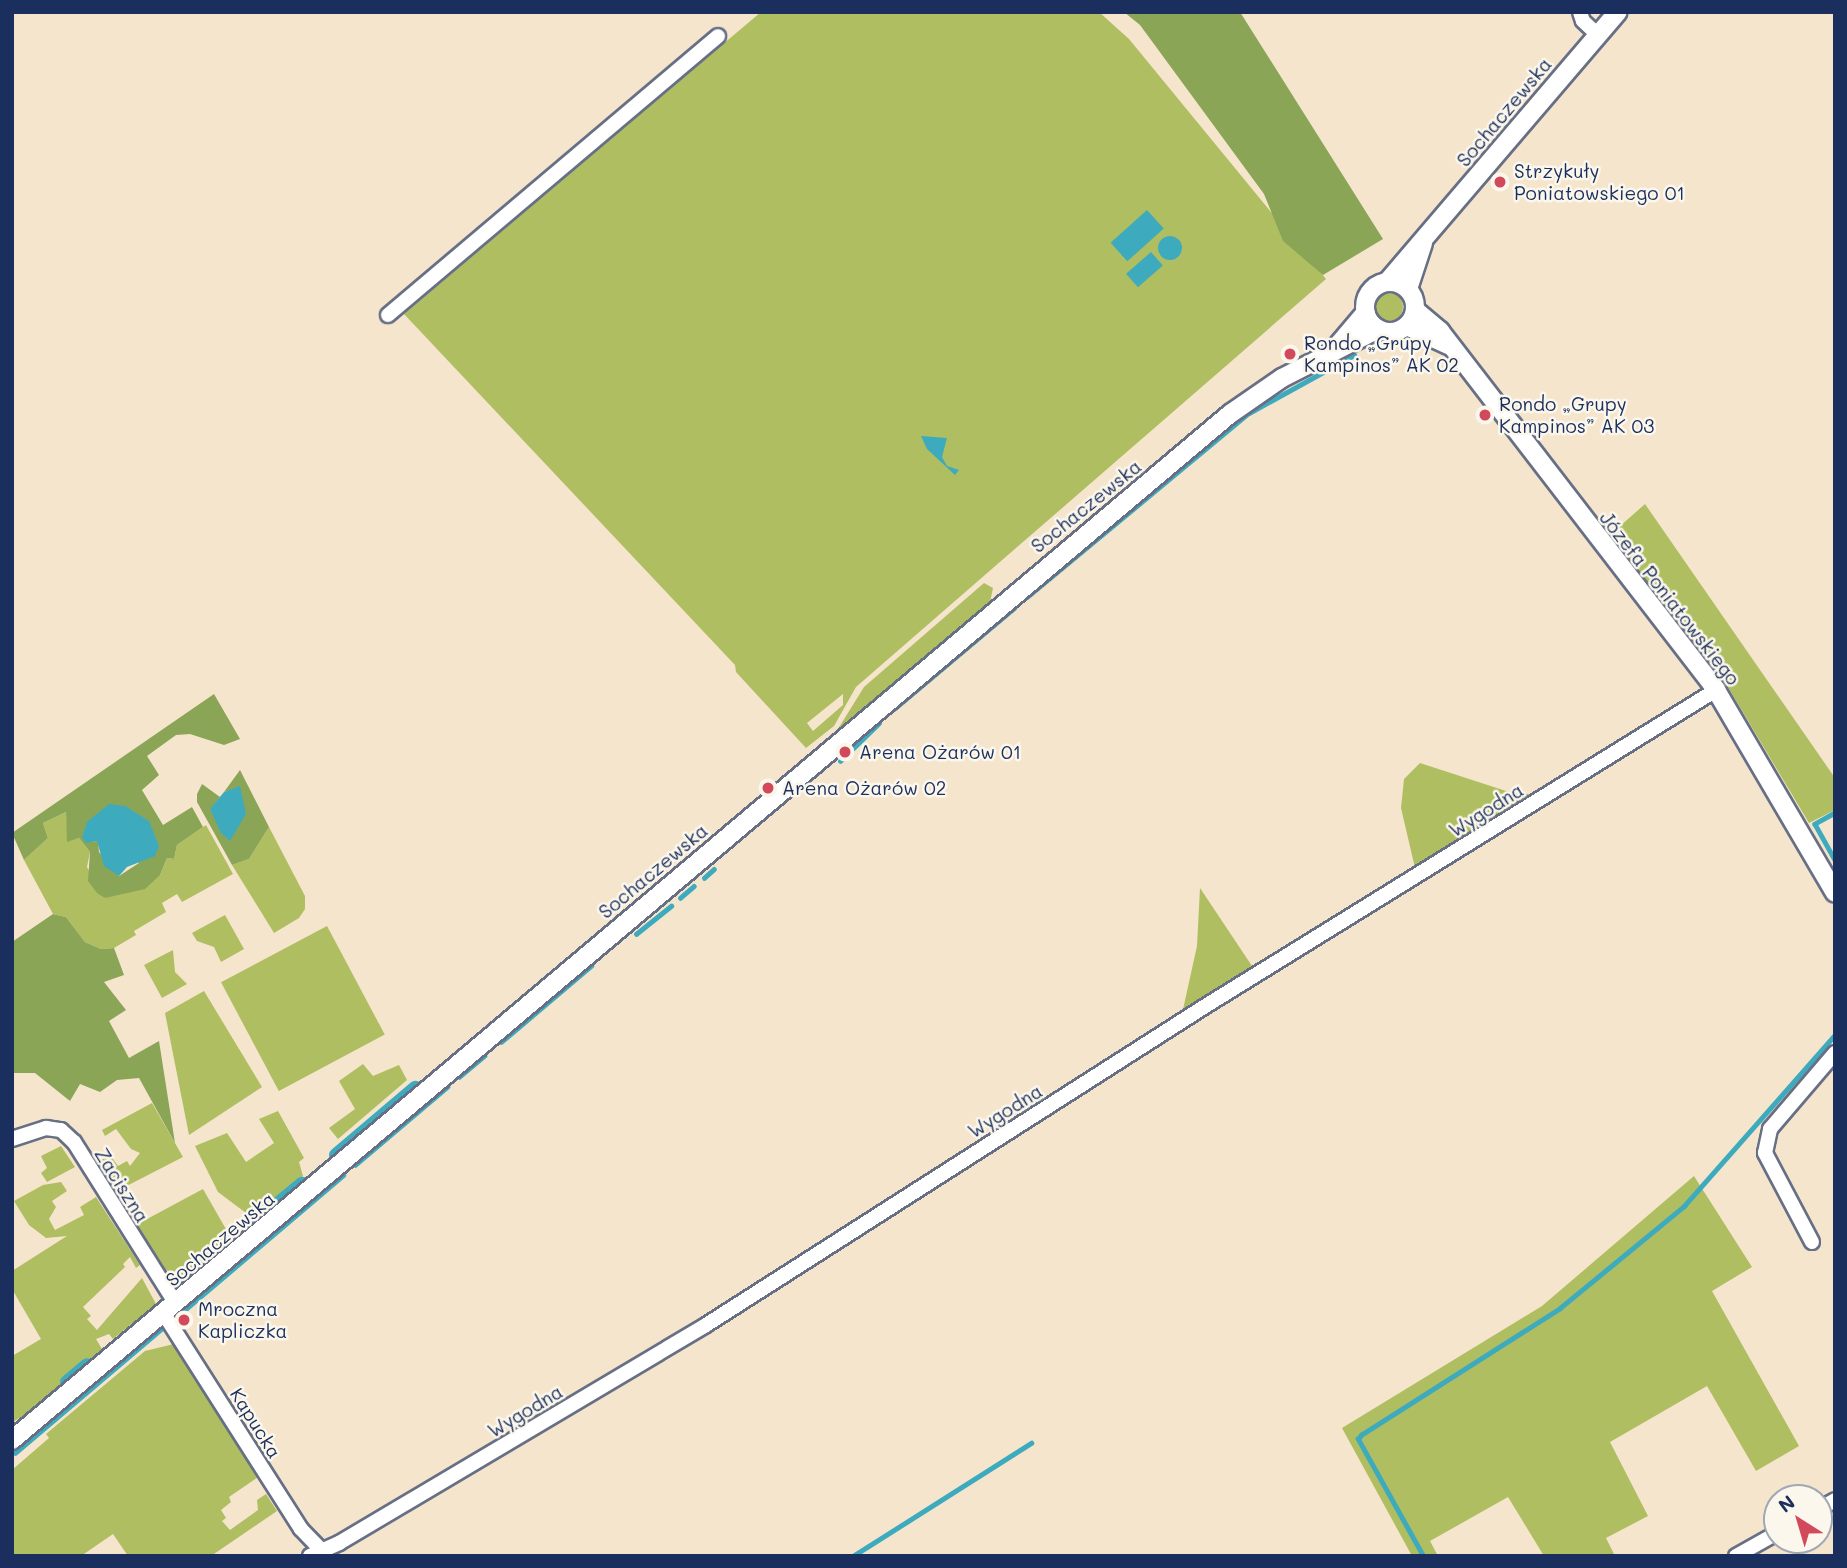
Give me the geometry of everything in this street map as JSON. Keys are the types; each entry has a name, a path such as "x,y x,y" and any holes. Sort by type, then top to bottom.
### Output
{"street":[{"path":"1580,12 1583,21 1598,35"},
{"name":"Sochaczewska","path":"1387,282 1618,12"},
{"path":"388,315 718,36"},
{"name":"Sochaczewska","path":"1408,289 1424,240"},
{"path":"1387,282 1408,289 1411,318 1396,332 1378,329 1366,312 1368,294 1387,282"},
{"name":"Sochaczewska","path":"1332,352 1366,312"},
{"name":"Józefa Poniatowskiego","path":"1411,318 1448,345 1716,690 1835,893"},
{"name":"Sochaczewska","path":"12,1440 1230,414 1262,390 1378,329"},
{"name":"Wygodna","path":"316,1553 706,1325 1230,990 1716,690"},
{"path":"1812,1242 1765,1153 1770,1129 1835,1053"},
{"name":"Zaciszna","path":"12,1139 46,1128 61,1130 74,1142 170,1309"},
{"name":"Kapucka","path":"170,1309 316,1553"},
{"path":"1736,1556 1763,1541"}],"green space":[{"path":"761,12 1099,12 1129,39 1326,279 856,687 834,726 806,748 736,672 735,665 404,314","holes":["843,694 843,705 813,731 807,723"]},
{"path":"1124,12 1240,12 1383,239 1323,275 1283,241 1264,194 1140,25"},
{"path":"1389,293 1399,297 1403,307 1399,317 1389,321 1379,317 1375,307 1379,297"},
{"path":"1645,504 1835,778 1835,810 1809,823 1729,689 1611,534"},
{"path":"984,583 993,588 989,607 833,737 864,687"},
{"path":"214,694 240,739 224,745 190,734 176,735 147,756 159,775 142,790 163,825 192,807 203,827 177,845 174,859 167,858 160,875 145,889 105,898 97,893 88,881 90,852 79,838 67,842 66,812 43,823 48,838 24,860 12,833","holes":["86,832 139,863 119,876 99,852 98,841 86,842"]},
{"path":"1420,763 1506,791 1534,795 1415,868 1401,808 1404,779"},
{"path":"240,770 269,827 249,859 232,865 197,802 197,794 202,784 220,797 210,810 240,787 224,792"},
{"path":"66,812 68,841 79,838 90,852 87,867 105,898 160,875 167,858 174,859 177,845 206,825 233,874 182,902 177,894 162,903 166,912 134,931 136,935 114,948 101,949 85,942 66,917 53,914 24,860 48,838 43,823"},
{"path":"269,827 305,896 305,909 299,918 274,933 232,865 249,859"},
{"path":"1200,888 1254,969 1182,1014 1197,946"},
{"path":"53,914 66,917 85,942 101,949 114,948 124,975 104,982 126,1010 109,1021 129,1058 159,1041 175,1143 139,1078 117,1080 100,1092 80,1084 70,1101 35,1073 12,1073 12,942"},
{"path":"225,915 244,949 221,962 214,947 197,941 192,933"},
{"path":"327,926 385,1035 279,1091 221,982"},
{"path":"173,950 175,972 187,984 162,998 144,965"},
{"path":"204,991 262,1087 189,1135 165,1013"},
{"path":"363,1064 373,1076 399,1065 407,1080 338,1139 329,1128 355,1109 339,1081"},
{"path":"152,1103 183,1157 113,1193 95,1162 111,1156 118,1166 127,1161 130,1166 140,1153 131,1149 116,1129 105,1136 102,1130"},
{"path":"278,1111 304,1158 299,1162 303,1176 254,1219 218,1192 195,1146 227,1133 246,1162 274,1143 259,1119"},
{"path":"61,1146 75,1167 47,1182 41,1173 47,1168 41,1156"},
{"path":"1694,1176 1752,1267 1712,1291 1799,1446 1756,1471 1707,1386 1610,1442 1648,1516 1606,1538 1615,1556 1544,1556 1508,1497 1430,1541 1438,1556 1412,1556 1342,1428 1542,1306"},
{"path":"61,1182 67,1191 52,1201 56,1207 49,1219 55,1230 84,1215 80,1207 96,1197 140,1265 136,1268 130,1257 123,1264 125,1267 83,1307 91,1316 87,1319 97,1330 142,1278 156,1304 113,1339 109,1334 96,1339 105,1354 24,1424 19,1418 12,1423 12,1356 41,1339 12,1289 12,1271 67,1236 46,1238 29,1225 14,1201 43,1185"},
{"path":"203,1189 231,1238 183,1278 162,1268 134,1226"},
{"path":"178,1343 258,1477 229,1497 231,1502 221,1510 226,1518 222,1521 230,1530 258,1510 257,1500 266,1494 277,1511 211,1556 128,1556 113,1534 81,1556 12,1556 12,1470 49,1438 46,1434 145,1351"}],"water":[{"path":"1147,210 1164,229 1127,261 1111,243"},
{"path":"1170,236 1181,243 1182,248 1175,259 1170,260 1159,253 1158,248 1165,237"},
{"path":"1151,252 1163,266 1138,287 1126,274"},
{"path":"921,436 947,438 942,457 947,466 959,470 955,475 927,449"},
{"path":"240,786 246,814 230,841 221,833 210,809 224,792"},
{"path":"109,804 125,806 149,821 159,846 155,856 127,867 119,876 104,866 97,841 86,843 82,837 87,822"}],"waterway":[{"path":"1027,597 1249,413 1354,355"},
{"path":"894,709 1014,608"},
{"path":"840,761 879,723"},
{"path":"1835,813 1815,824 1835,860"},
{"path":"704,878 714,869"},
{"path":"680,898 694,886"},
{"path":"636,934 671,906"},
{"path":"501,1042 591,966"},
{"path":"1423,1556 1358,1439 1361,1435 1560,1308 1684,1206 1835,1035"},
{"path":"459,1077 484,1056"},
{"path":"355,1165 447,1087"},
{"path":"336,1155 415,1088"},
{"path":"174,1319 343,1175"},
{"path":"256,1222 302,1184"},
{"path":"184,1284 231,1244"},
{"path":"15,1453 165,1326"},
{"path":"67,1382 87,1365"},
{"path":"853,1556 1031,1443"}],"place":[{"name":"Strzykuły Poniatowskiego 01","path":"1500,182"},
{"name":"Rondo „Grupy Kampinos” AK 02","path":"1290,354"},
{"name":"Rondo „Grupy Kampinos” AK 03","path":"1485,415"},
{"name":"Arena Ożarów 01","path":"845,752"},
{"name":"Arena Ożarów 02","path":"768,788"},
{"name":"Mroczna Kapliczka","path":"184,1320"}]}
